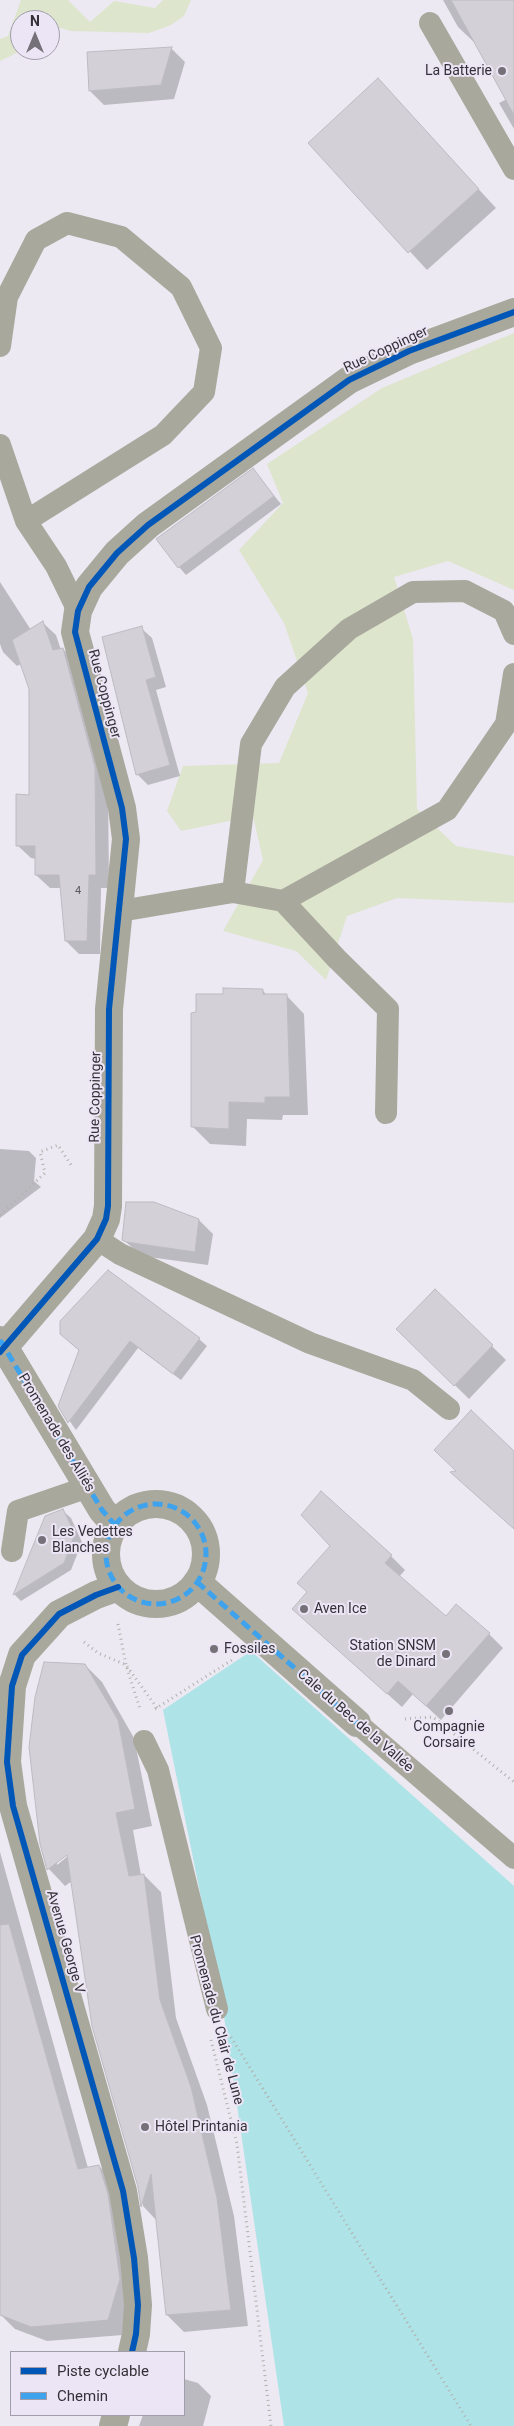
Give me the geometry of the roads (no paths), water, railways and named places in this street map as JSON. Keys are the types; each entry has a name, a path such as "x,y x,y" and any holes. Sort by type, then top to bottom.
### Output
{"street":[{"name":"Rue Coppinger","path":"0,1352 97,1239 106,1219 108,1206 109,1009 126,839 122,808 75,632 78,611 89,587 117,554 148,525 349,380 409,351 514,312"},
{"name":"Promenade des Alliés","path":"0,1340 102,1510 115,1524"},
{"path":"147,1505 170,1506 184,1513 195,1524 203,1537 206,1553 204,1568 197,1582 181,1597 159,1604 137,1601 126,1595 107,1591 109,1573 105,1557 107,1540 115,1524 126,1514 147,1505"},
{"name":"Cale du Bec de la Vallée","path":"197,1582 357,1723"},
{"name":"Avenue George V","path":"107,1591 59,1614 22,1655 12,1686 7,1762 13,1806 123,2191 134,2258 138,2305 136,2334 132,2351"}],"lane":[{"path":"430,23 514,169"},
{"path":"0,346 7,297 36,240 67,223 121,237 181,287 211,348 204,392 163,435 26,520"},
{"path":"0,445 26,520 56,566 78,611"},
{"path":"234,892 251,744 285,687 349,629 414,592 465,591 504,611 514,634"},
{"path":"283,901 447,810 506,724 514,674"},
{"path":"120,911 234,892 283,901 337,959 388,1009 386,1113"},
{"path":"97,1239 120,1254 310,1344 413,1380 449,1409"},
{"path":"12,1551 18,1512 88,1487"},
{"name":"Cale du Bec de la Vallée","path":"357,1723 514,1858"},
{"path":"144,1740 158,1770 217,2009"}],"water":[{"path":"251,1651 514,1886 514,2426 284,2426 221,1996 163,1710"}],"place":[{"name":"La Batterie","path":"502,71"},
{"name":"Les Vedettes Blanches","path":"42,1540"},
{"name":"Aven Ice","path":"304,1609"},
{"name":"Fossiles","path":"214,1649"},
{"name":"Station SNSM de Dinard","path":"446,1654"},
{"name":"Compagnie Corsaire","path":"449,1711"},
{"name":"Hôtel Printania","path":"145,2127"}]}
